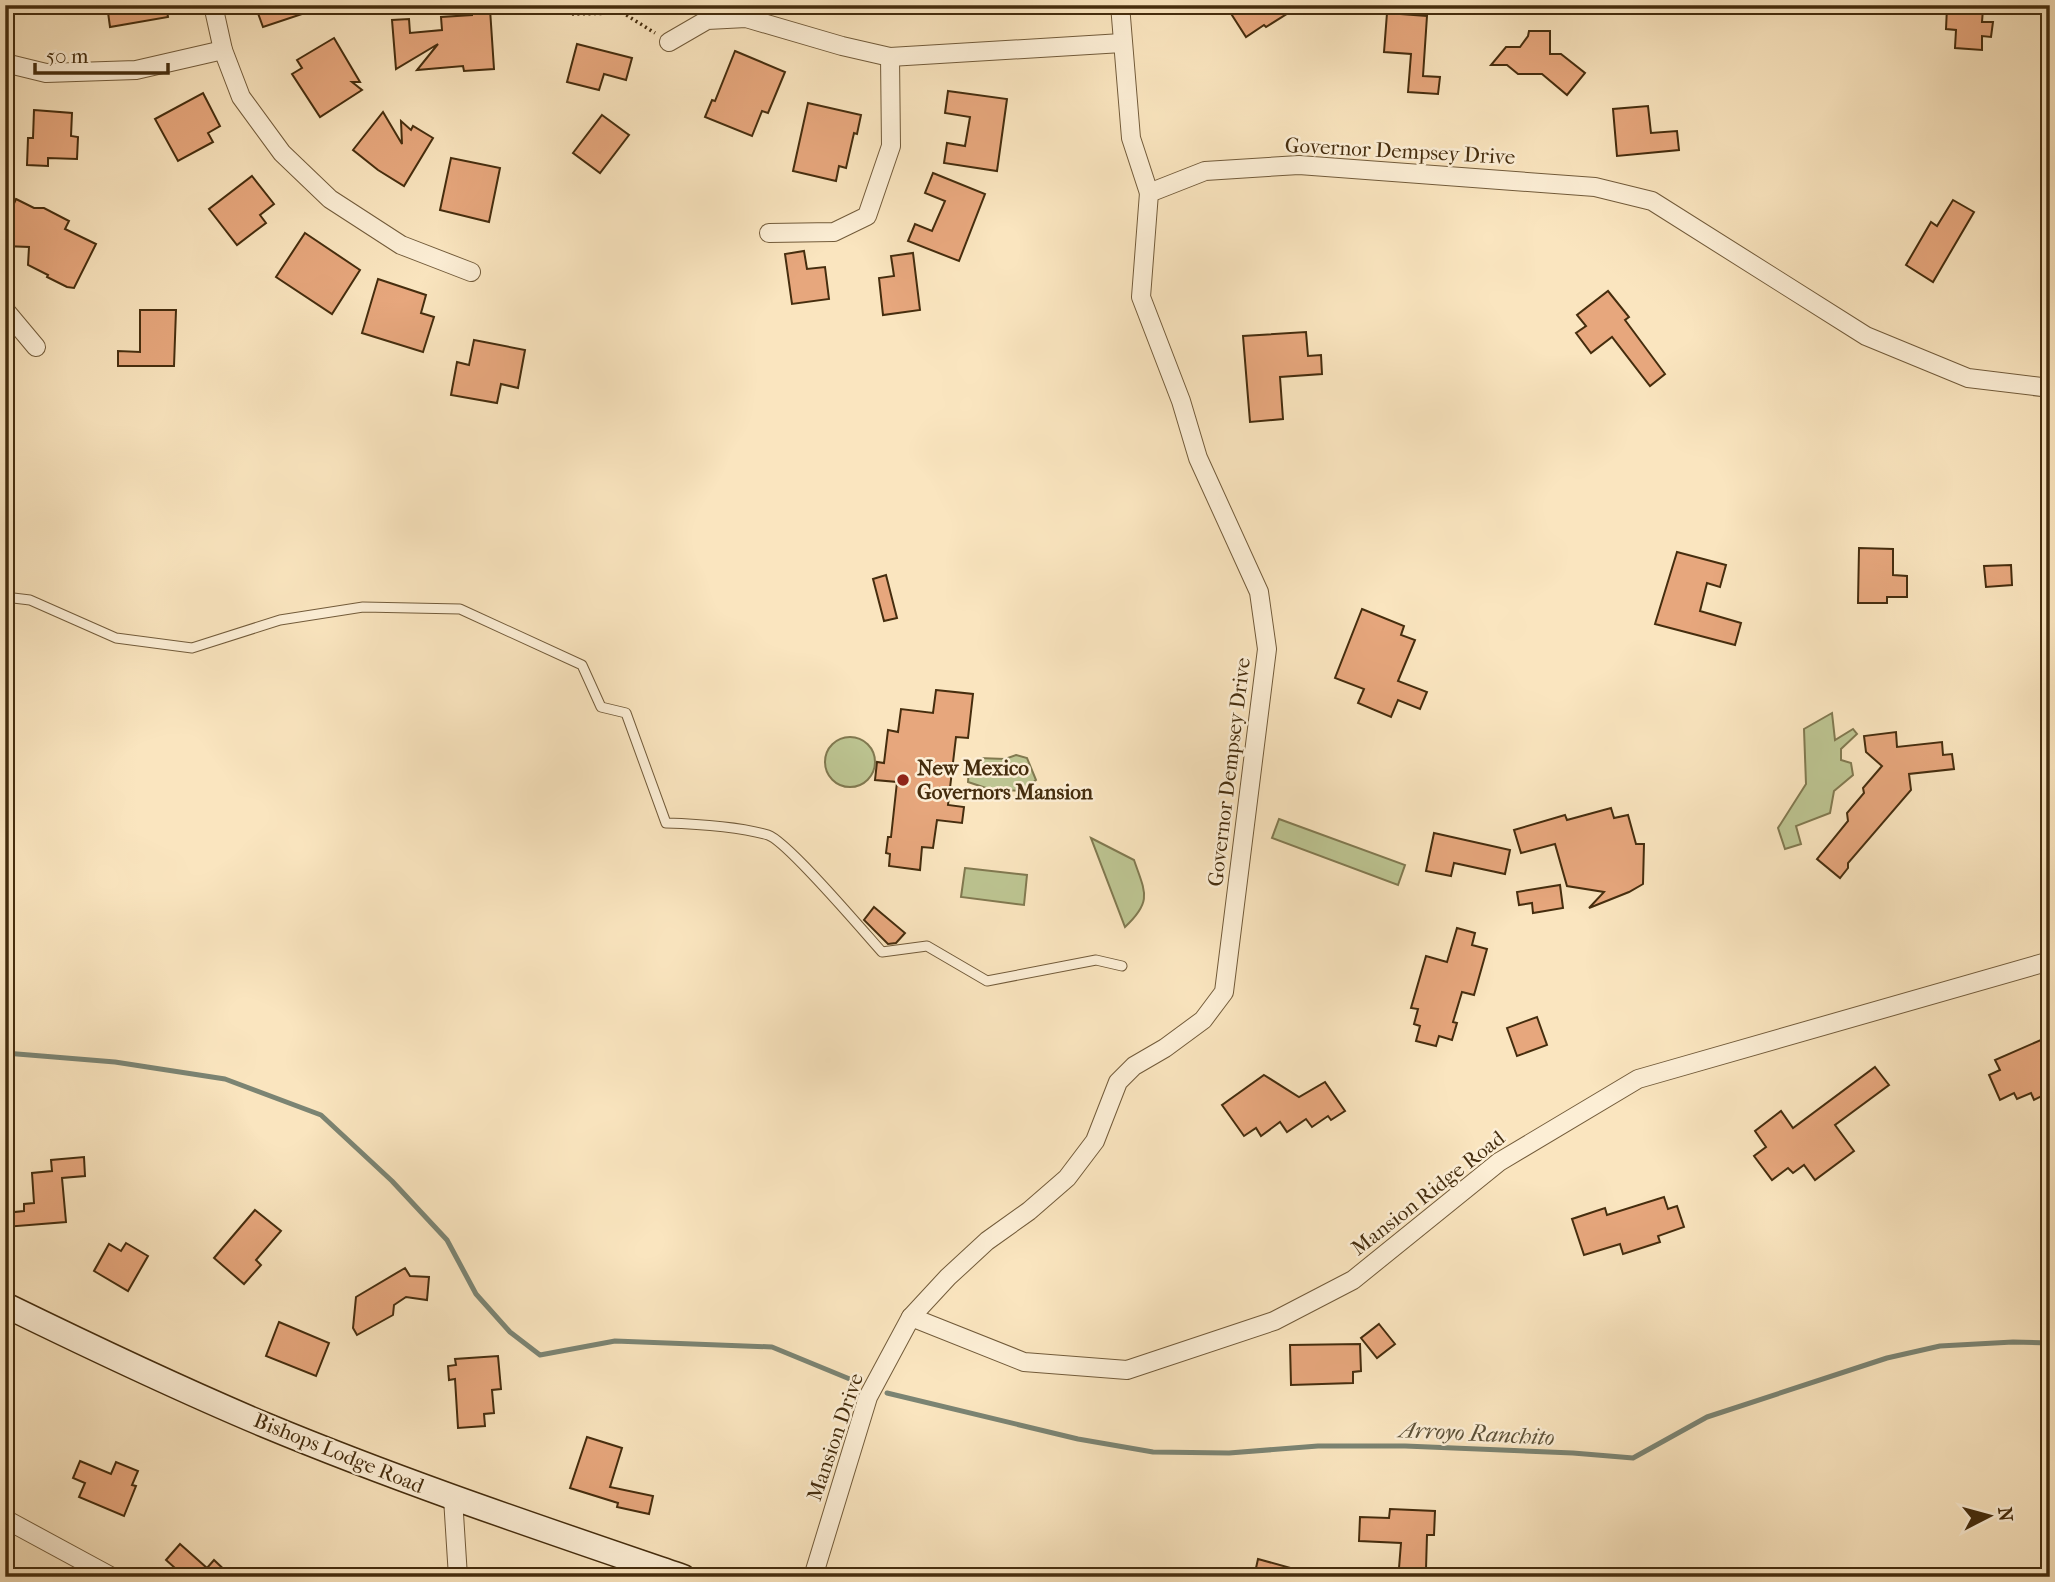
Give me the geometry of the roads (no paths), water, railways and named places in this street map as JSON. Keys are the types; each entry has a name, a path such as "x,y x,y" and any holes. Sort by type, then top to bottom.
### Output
{"street":[{"path":"213,5 223,50 241,97 282,153 330,199 401,245 471,272"},
{"path":"1120,5 1131,138 1149,193"},
{"path":"669,42 707,20 746,18 842,46 891,57 1122,43"},
{"path":"5,63 46,73 136,70 223,50"},
{"path":"769,233 834,232 867,216 891,146 891,57"},
{"name":"Governor Dempsey Drive","path":"1067,1178 1094,1141 1118,1083 1133,1066 1165,1048 1203,1020 1224,992 1267,649 1259,592 1198,458 1181,401 1141,297 1149,193 1205,172 1299,165 1595,187 1652,201 1866,336 1968,378 2050,388"},
{"path":"5,310 36,347"},
{"name":"Mansion Ridge Road","path":"911,1317 1024,1362 1128,1370 1274,1321 1353,1280 1499,1162 1638,1079 2050,961"},
{"name":"Mansion Drive","path":"813,1577 868,1398 911,1317 948,1277 987,1241 1029,1211 1067,1178"},
{"name":"Bishops Lodge Road","path":"5,1305 109,1356 263,1424 453,1498 684,1577"},
{"path":"453,1498 458,1577"},
{"path":"5,1519 112,1577"}],"lane":[{"path":"5,597 30,600 116,638 192,648 279,620 363,607 460,609 582,665 601,707 626,713 666,823 703,825 771,836 806,868 882,952 927,946 987,981 1096,960 1122,966"}],"waterway":[{"path":"5,1053 115,1062 225,1079 321,1115 392,1181 447,1240 476,1294 510,1332 540,1355 615,1341 772,1347 857,1382"},
{"name":"Arroyo Ranchito","path":"887,1393 1078,1439 1153,1452 1229,1453 1318,1446 1405,1446 1633,1458 1707,1417 1887,1358 1940,1346 2050,1343"}],"place":[{"name":"New Mexico Governors Mansion","path":"903,780"}]}
